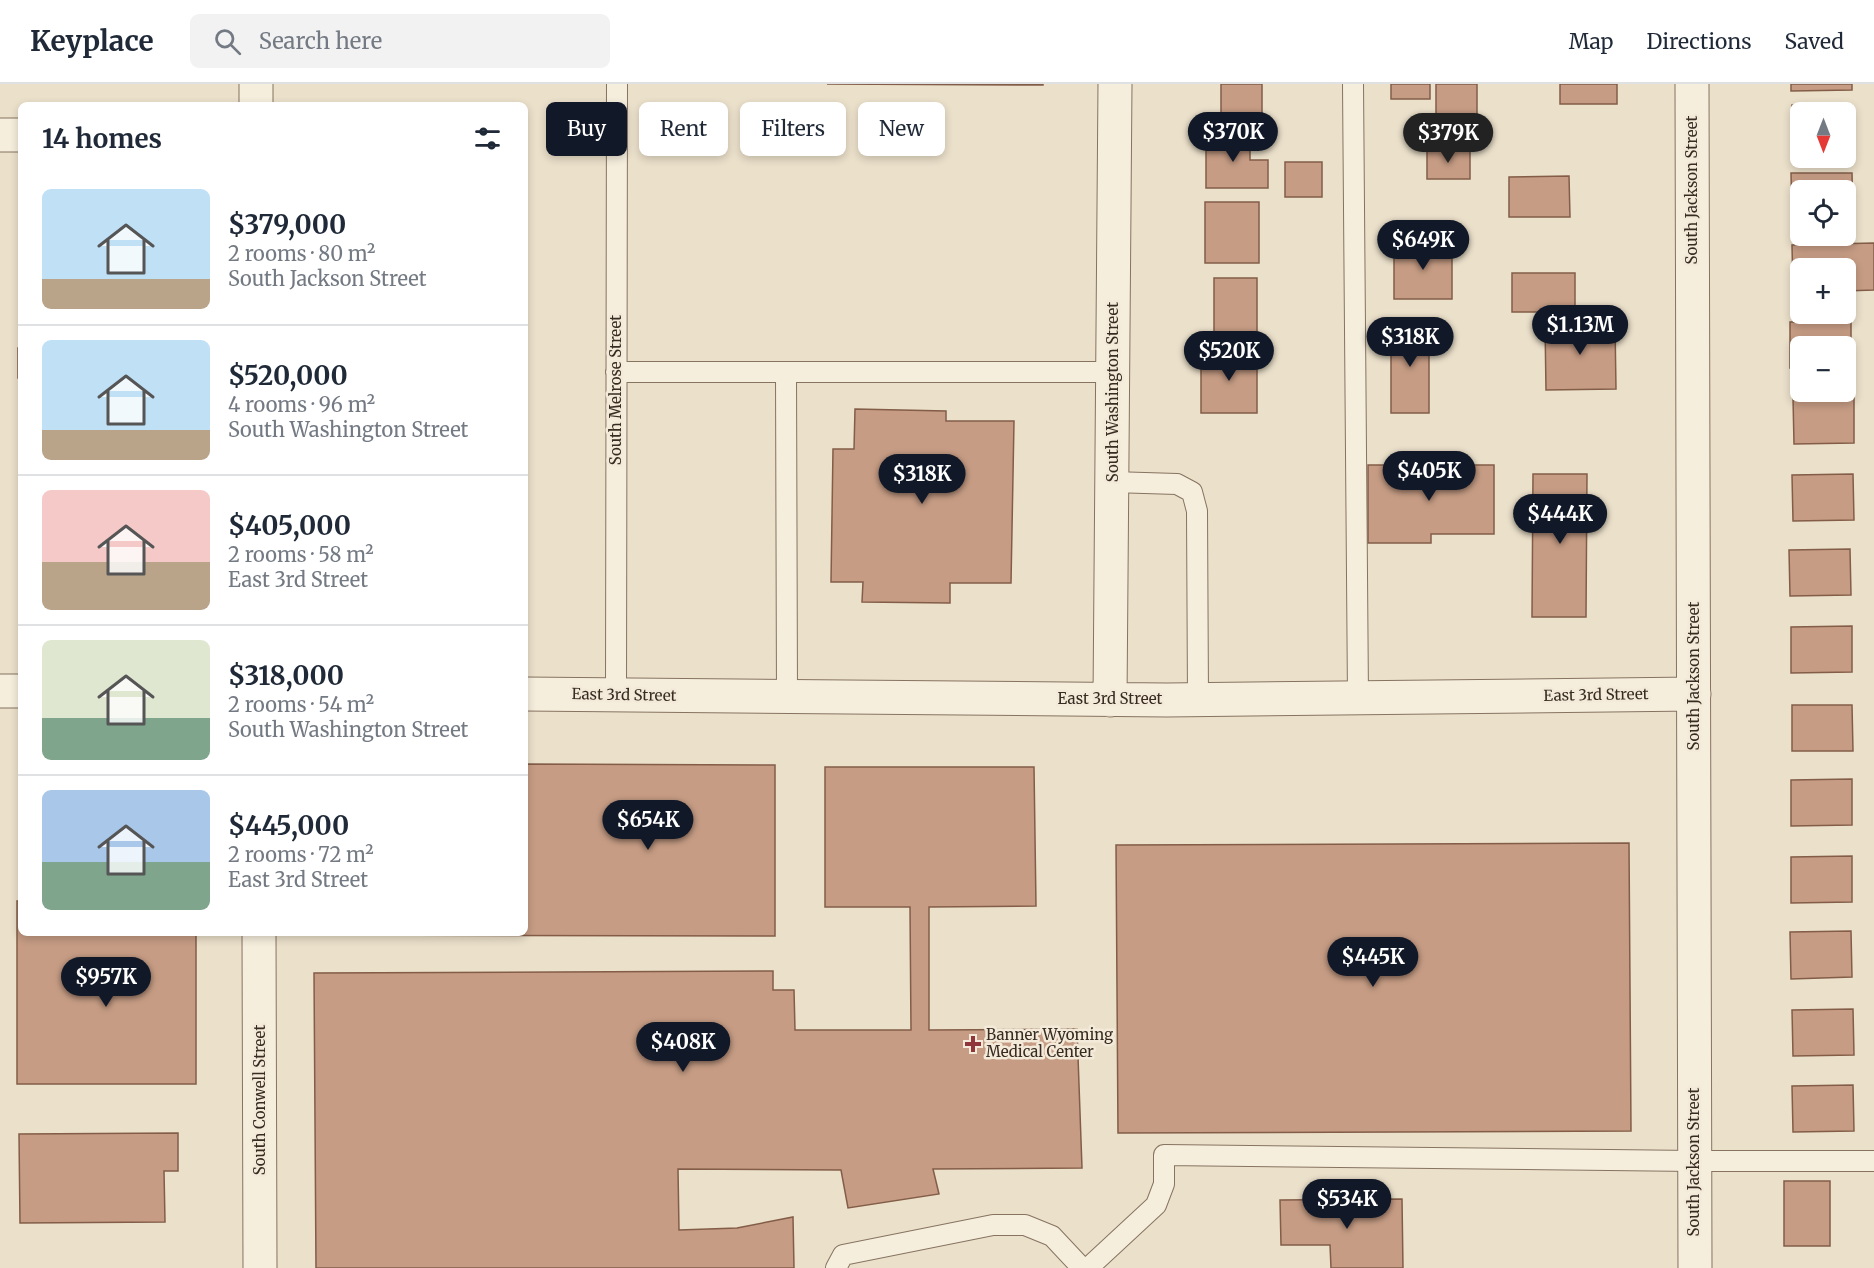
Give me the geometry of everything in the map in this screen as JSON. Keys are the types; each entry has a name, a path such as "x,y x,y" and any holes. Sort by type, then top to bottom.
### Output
{"street":[{"path":"256,84 256,102"},
{"name":"South Washington Street","path":"1110,699 1115,84"},
{"name":"South Jackson Street","path":"1692,84 1695,1268"},
{"path":"0,135 18,135"},
{"path":"0,691 18,691"},
{"name":"East 3rd Street","path":"528,694 1198,699 1694,694"},
{"name":"South Conwell Street","path":"259,936 261,1268"}],"lane":[{"name":"South Melrose Street","path":"616,695 617,84"},
{"path":"1353,84 1358,697"},
{"path":"616,372 1113,372"},
{"path":"786,372 786,697"},
{"path":"1112,482 1177,484 1192,492 1197,511 1198,699"},
{"path":"1088,1268 1156,1205 1164,1184 1164,1155 1874,1161"},
{"path":"836,1268 843,1255 993,1225 1025,1225 1052,1236 1082,1268"}],"building":[{"path":"827,84 1043,84 1043,85"},
{"path":"1221,84 1262,84 1262,118 1221,118"},
{"path":"1391,84 1430,84 1430,99 1391,99"},
{"path":"1436,84 1477,84 1477,121 1436,121"},
{"path":"1560,84 1617,84 1617,104 1560,104"},
{"path":"1791,84 1852,84 1852,90 1791,91"},
{"path":"1206,134 1250,134 1250,160 1268,160 1268,188 1206,188"},
{"path":"1427,148 1470,148 1470,179 1427,179"},
{"path":"1285,162 1322,162 1322,197 1285,197"},
{"path":"1791,173 1852,173 1852,180 1791,180"},
{"path":"1569,176 1570,217 1509,217 1509,177"},
{"path":"1205,202 1259,202 1259,263 1205,263"},
{"path":"1856,243 1874,243 1874,290 1856,291 1856,258 1792,258 1792,246 1856,246"},
{"path":"1394,244 1452,244 1452,299 1394,299"},
{"path":"1512,273 1575,273 1575,312 1512,312"},
{"path":"1214,278 1257,278 1257,341 1214,341"},
{"path":"1391,322 1429,322 1429,413 1391,413"},
{"path":"1615,323 1616,389 1546,390 1545,324"},
{"path":"1790,324 1851,324 1851,336 1790,336"},
{"path":"1201,351 1257,351 1257,413 1201,413"},
{"path":"1793,402 1854,402 1854,443 1794,444"},
{"path":"855,409 946,411 946,421 1014,421 1011,583 950,583 950,603 862,602 863,582 831,582 833,449 854,449"},
{"path":"1368,465 1494,465 1494,534 1431,534 1431,543 1368,543"},
{"path":"1533,474 1587,474 1586,617 1532,617"},
{"path":"1853,474 1854,520 1793,521 1792,475"},
{"path":"1850,549 1851,595 1790,596 1789,550"},
{"path":"1852,626 1852,672 1791,673 1791,627"},
{"path":"1792,705 1852,705 1853,751 1792,751"},
{"path":"528,764 775,765 775,936 528,935"},
{"path":"825,767 1034,767 1036,906 929,907 929,1030 1077,1029 1082,1168 933,1169 939,1194 848,1208 841,1170 678,1169 679,1230 737,1228 793,1217 794,1268 316,1268 314,973 773,971 773,990 794,990 795,1030 911,1030 910,907 825,907"},
{"path":"1852,779 1852,825 1791,826 1791,780"},
{"path":"1629,843 1631,1131 1118,1133 1116,845"},
{"path":"1852,856 1852,902 1791,903 1791,857"},
{"path":"17,901 18,936 196,936 196,1084 17,1084"},
{"path":"1851,931 1852,977 1791,979 1790,932"},
{"path":"1853,1009 1854,1055 1793,1056 1792,1010"},
{"path":"1853,1085 1854,1131 1793,1132 1792,1086"},
{"path":"178,1133 178,1171 164,1171 165,1222 20,1223 19,1134"},
{"path":"1784,1181 1830,1181 1830,1246 1784,1246"},
{"path":"1402,1199 1403,1268 1331,1268 1330,1245 1281,1245 1280,1200"}],"place":[{"name":"Banner Wyoming Medical Center","path":"973,1044"}]}
